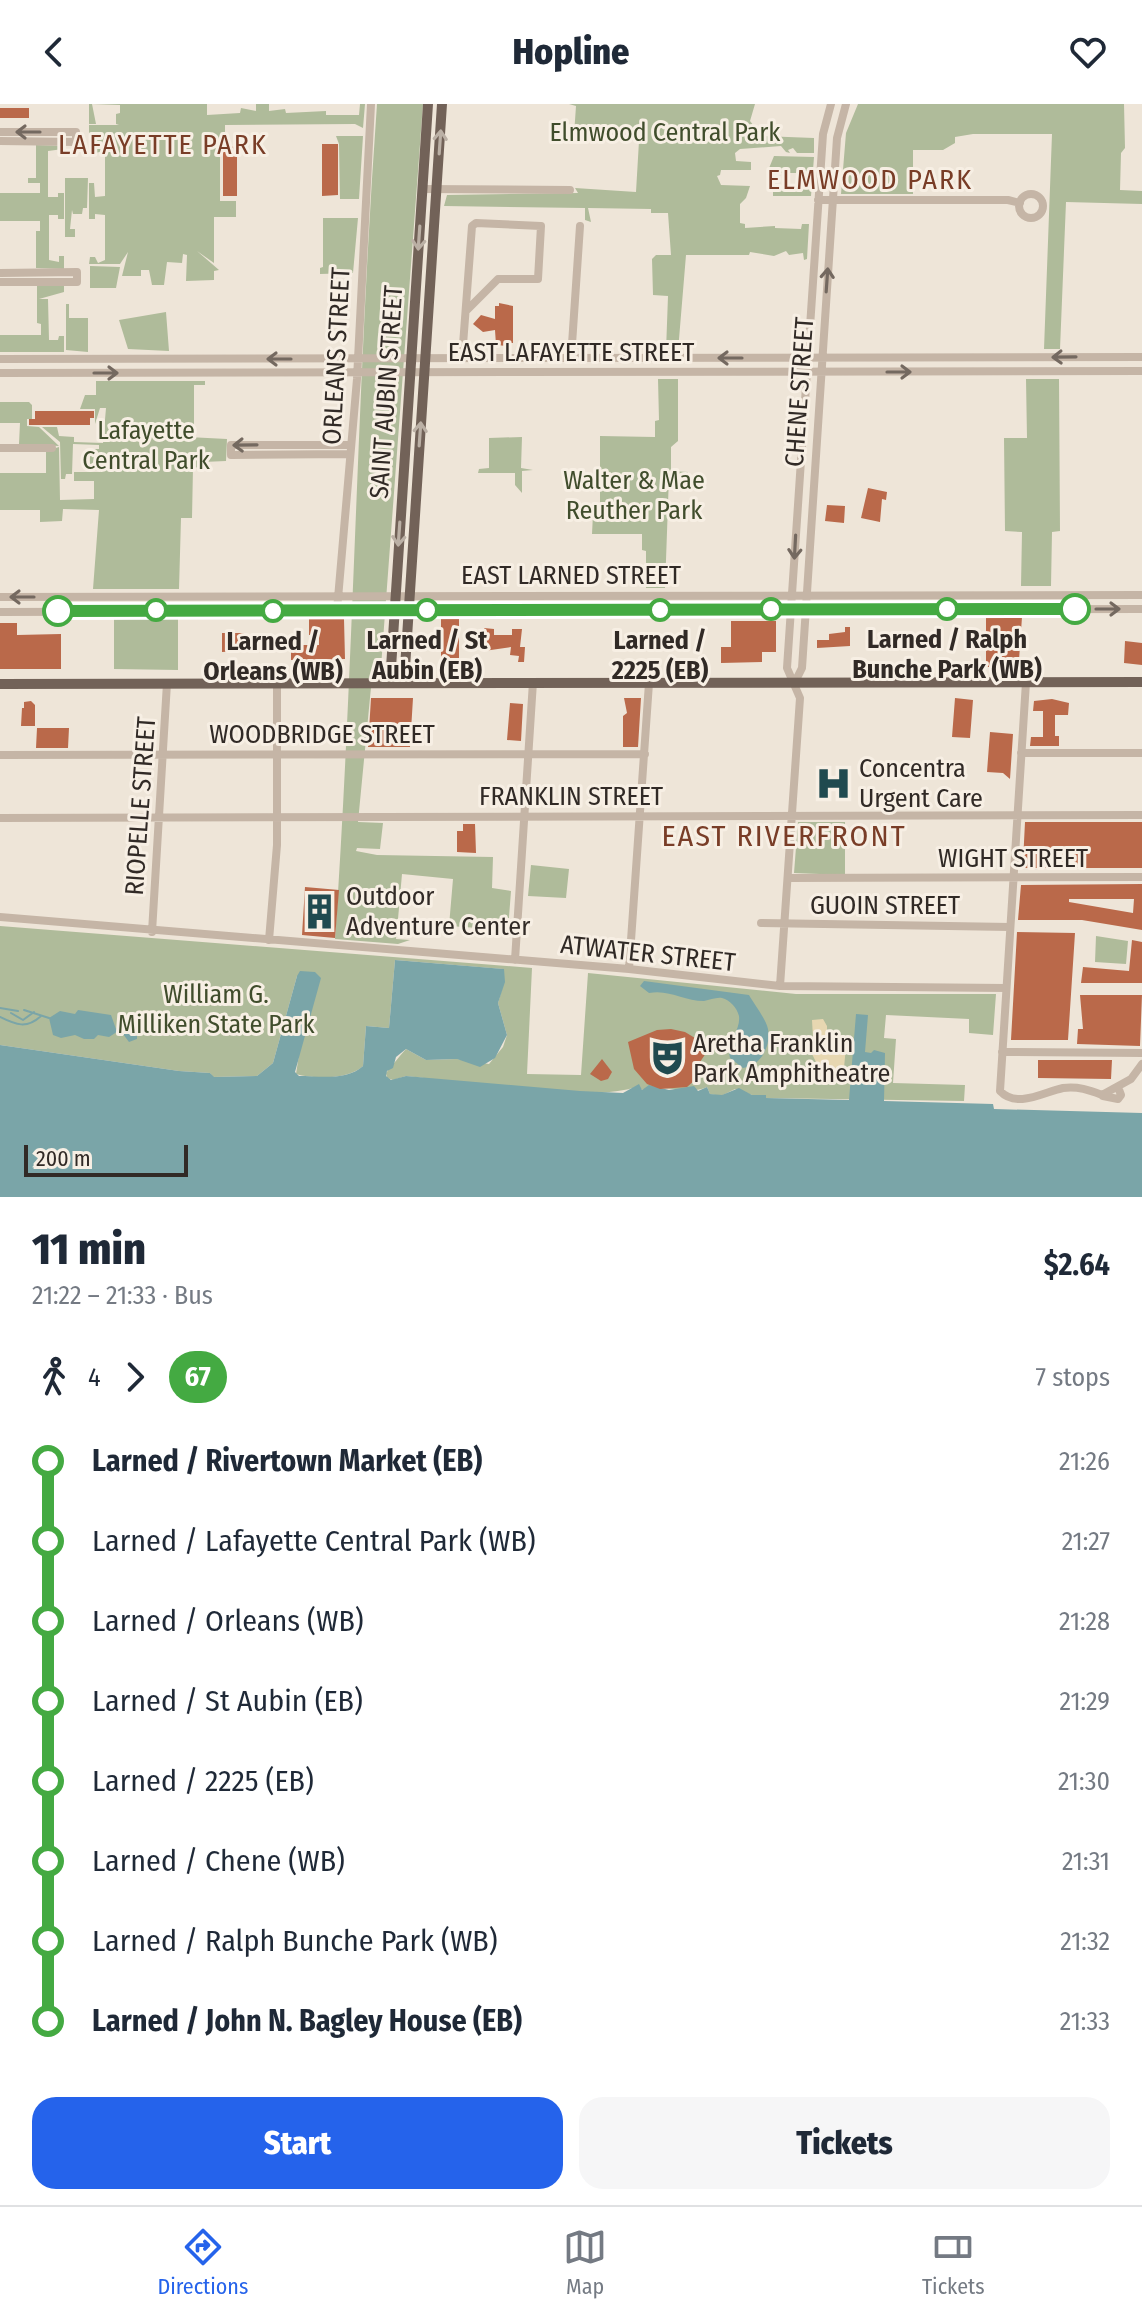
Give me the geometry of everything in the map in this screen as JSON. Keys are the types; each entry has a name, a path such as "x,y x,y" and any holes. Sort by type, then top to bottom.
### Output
{"main road":[{"name":"SAINT AUBIN STREET","path":"404,683 397,661 393,610 428,104"},
{"name":"SAINT AUBIN STREET","path":"390,683 406,625 442,104"},
{"path":"412,343 418,346 426,344"},
{"path":"409,386 423,388"},
{"path":"402,483 417,483"},
{"path":"395,581 402,584 409,582"},
{"path":"393,623 406,625"},
{"path":"0,684 1142,682"}],"street":[{"name":"ORLEANS STREET","path":"337,610 357,372 371,104"},
{"name":"CHENE STREET","path":"780,986 800,698 788,670 788,659 823,134 831,104"},
{"name":"CHENE STREET","path":"795,682 802,660 806,609 838,128 846,104"},
{"path":"0,132 76,132 76,142 0,141"},
{"path":"422,189 570,190"},
{"path":"818,200 1008,200 1020,203"},
{"path":"462,358 473,224 541,226 538,279 498,279 467,310"},
{"path":"571,359 580,226"},
{"path":"0,273 21,277 65,277"},
{"path":"0,282 21,277"},
{"path":"809,340 816,344 823,343"},
{"path":"838,357 834,365 838,372"},
{"path":"964,357 964,371"},
{"name":"EAST LAFAYETTE STREET","path":"0,359 1142,357"},
{"path":"338,358 344,364 341,373"},
{"path":"660,358 661,372"},
{"path":"792,372 796,367 794,358"},
{"path":"59,359 59,373"},
{"path":"225,359 225,373"},
{"path":"506,359 507,372"},
{"path":"438,360 441,373"},
{"name":"EAST LAFAYETTE STREET","path":"0,373 1142,371"},
{"path":"806,387 814,384 820,388"},
{"path":"288,450 231,445 231,455 288,450 351,450"},
{"path":"0,448 52,448"},
{"path":"801,450 815,450"},
{"path":"797,518 811,518"},
{"path":"793,578 801,584 807,580"},
{"path":"1067,609 1068,594"},
{"path":"604,595 605,610"},
{"path":"775,595 779,602 775,609"},
{"path":"819,609 820,595"},
{"path":"968,595 968,609"},
{"name":"EAST LARNED STREET","path":"0,597 1142,595"},
{"path":"282,596 283,611"},
{"path":"321,610 325,604 322,596"},
{"path":"421,610 419,603 422,596"},
{"path":"492,610 493,596"},
{"path":"118,610 119,597"},
{"name":"EAST LARNED STREET","path":"0,612 1142,609"},
{"path":"790,625 798,622 804,627"},
{"path":"788,659 795,664 802,660"},
{"path":"515,960 533,682"},
{"path":"1026,682 1001,1092 1009,1097 1036,1098 1065,1088 1084,1088 1102,1095 1135,1075 1142,1064"},
{"name":"RIOPELLE STREET","path":"152,932 167,683"},
{"path":"269,940 277,817 277,683"},
{"path":"629,969 649,683"},
{"path":"1021,753 1142,753"},
{"name":"WOODBRIDGE STREET","path":"0,755 645,754"},
{"name":"FRANKLIN STREET","path":"0,818 1142,815"},
{"name":"WIGHT STREET","path":"788,878 1142,877"},
{"name":"ATWATER STREET","path":"0,917 152,932 629,969 780,986 1006,988"},
{"name":"GUOIN STREET","path":"761,923 1010,927"},
{"path":"1002,1052 1142,1053"}],"green space":[{"path":"89,104 92,104 96,124 89,124"},
{"path":"92,104 207,104 207,115 240,113 241,108 256,111 256,104 269,104 269,111 285,109 286,113 326,111 326,115 359,115 360,104 365,104 363,128 355,124 225,125 225,140 220,140 220,201 236,201 236,217 214,217 214,263 197,251 219,270 214,271 214,280 186,281 187,255 183,254 182,263 167,262 164,285 152,285 149,270 141,270 141,276 122,276 128,252 120,264 89,264 90,257 95,257 98,263 105,260 105,215 95,214 95,219 89,219 89,183 94,183 95,197 105,196 105,151 89,154 89,149 118,148 89,147 89,125 119,125 116,124 116,114 120,113 120,105"},
{"path":"377,104 423,104 381,667 372,677 358,822 383,823 380,849 357,848 356,851 377,855 493,857 492,888 511,891 508,930 449,926 453,879 402,874 398,919 351,924 397,922 396,939 410,940 398,944 335,939"},
{"name":"Elmwood Central Park","path":"569,104 755,104 750,121 762,136 814,138 814,153 797,153 793,148 788,150 790,153 781,146 740,149 735,153 736,161 751,162 751,170 721,170 717,176 721,185 750,186 740,204 740,223 745,224 745,228 775,226 801,229 802,224 809,224 807,259 804,260 803,253 789,255 786,251 774,256 750,252 749,255 686,255 678,351 666,351 668,296 653,295 652,259 656,255 671,255 668,213 651,213 651,209 588,208 591,222 585,220 585,208 444,206 447,195 578,193 575,188 636,192 639,141 574,135 576,106"},
{"path":"858,104 1124,104 1125,148 1121,153 1120,190 1142,191 1142,204 1066,202 1060,349 1044,349 1052,134 973,134 955,137 955,143 943,150 913,150 913,194 841,194 846,133"},
{"path":"336,136 363,136 359,199 340,199 339,144"},
{"path":"36,145 63,146 63,149 48,151 48,197 58,197 58,193 64,193 64,219 49,215 49,260 59,262 59,256 64,256 64,269 36,268 36,231 40,231 40,221 0,221 0,193 40,193 40,183 28,183 28,178 36,178"},
{"path":"774,156 814,157 811,196 773,196 773,187 798,187 802,178 798,173 767,173"},
{"path":"65,178 88,178 87,208 83,208 82,214 73,214 72,210 70,229 75,229 75,237 65,237"},
{"path":"323,218 358,218 353,273 320,274 323,267"},
{"path":"90,266 120,267 116,288 90,288"},
{"path":"37,286 64,286 64,292 39,299 48,299 49,340 64,336 64,352 0,352 0,335 41,335 41,324 37,323"},
{"path":"66,304 69,304 69,318 88,318 88,352 66,350"},
{"path":"166,312 169,351 128,349 119,320"},
{"name":"Walter & Mae Reuther Park","path":"658,379 678,379 678,441 671,447 671,471 688,472 688,475 669,476 665,588 646,588 646,551 642,550 642,534 592,534 593,514 600,513 600,436 655,437 655,421 659,420"},
{"path":"1026,379 1059,379 1060,531 1052,532 1051,586 1021,586 1022,532 1005,531 1004,438 1027,438"},
{"name":"Lafayette Central Park","path":"96,381 205,381 205,385 194,385 194,425 188,437 227,439 226,461 203,462 202,468 193,467 192,518 181,518 179,589 93,589 99,510 63,509 62,521 40,522 40,510 0,510 0,473 46,473 46,451 59,447 60,500 94,499 94,481 74,481 74,472 100,472 99,459 99,469 90,469 90,449 99,449 99,445 73,444 72,474 66,474 65,479 61,479 60,442 42,427 57,427 59,436 74,437 74,442 103,443 106,408 100,408 95,424 95,409 80,409 85,395 96,395"},
{"path":"0,402 29,402 32,405 32,419 27,419 27,426 39,427 59,446 19,444 20,423 0,423"},
{"path":"522,437 521,468 533,470 522,471 522,493 515,485 515,473 478,473 479,469 489,468 489,438"},
{"path":"114,619 178,619 178,670 114,669"},
{"path":"798,822 845,822 845,875 794,873"},
{"path":"531,865 569,869 566,898 528,896"},
{"name":"William G. Milliken State Park","path":"0,926 532,968 527,1074 581,1075 588,973 796,994 996,994 993,1035 969,1033 969,1019 886,1015 884,1038 896,1039 893,1083 965,1085 964,1101 766,1098 766,1095 752,1095 735,1089 721,1096 710,1094 707,1087 642,1090 638,1086 592,1093 560,1092 406,1076 393,1080 387,1078 386,1073 406,1049 426,1060 457,1059 489,1064 503,1047 507,1035 498,1003 504,982 503,969 395,960 389,1028 366,1026 363,1066 357,1071 331,1077 296,1074 301,1042 297,976 273,1063 257,1076 213,1077 210,1073 0,1045"},
{"path":"1096,936 1128,941 1126,964 1095,962"}],"sand":[{"path":"823,1019 827,1037 838,1054 840,1046 846,1046 844,1068 839,1068 838,1082 817,1081 818,1066 809,1048 813,1038 812,1020"}],"water":[{"path":"395,960 504,969 505,982 498,1003 507,1035 495,1058 480,1067 457,1059 426,1060 406,1049 396,1057 393,1068 387,1071 386,1076 391,1080 406,1076 623,1093 639,1084 642,1090 649,1085 669,1090 694,1086 698,1091 707,1087 710,1094 722,1095 739,1088 752,1095 766,1095 766,1098 849,1100 856,1014 868,1015 865,1052 874,1050 885,1053 884,1101 993,1104 994,1109 1142,1113 1142,1197 0,1197 0,1045 210,1073 214,1077 257,1076 273,1063 297,976 300,971 315,972 321,978 295,1072 299,1076 341,1076 363,1066 366,1026 389,1028"},
{"path":"644,981 749,995 768,1029 768,1042 760,1059 743,1068 730,1058 739,1016 728,1001 720,998 704,1001 649,993 640,986"},
{"path":"78,1010 111,1015 116,1029 121,1023 137,1025 137,1039 129,1042 120,1030 109,1037 98,1035 94,1039 53,1035 49,1018 60,1011 75,1014"}],"building":[{"path":"0,108 29,108 29,118 0,118"},
{"path":"322,144 338,144 338,195 322,196"},
{"path":"223,146 237,147 237,196 223,196"},
{"path":"499,303 513,306 513,343 507,343 507,346 496,345 495,330 483,332 473,324 481,315 495,319 495,306"},
{"path":"35,411 94,411 94,418 90,418 90,425 29,425 29,419 35,419"},
{"path":"868,488 887,492 886,500 882,499 880,522 861,518"},
{"path":"827,505 845,506 844,523 825,521"},
{"path":"1022,617 1019,660 1006,661 1006,667 986,667 986,618"},
{"path":"441,618 459,618 459,668 441,668"},
{"path":"309,619 344,619 345,659 291,660 291,645 319,645 319,635 309,635"},
{"path":"731,621 776,621 776,652 762,652 762,662 721,663 721,647 731,647"},
{"path":"0,623 17,623 17,635 61,634 61,669 0,669"},
{"path":"845,627 850,627 850,646 817,648 817,640 829,640 829,634 845,632"},
{"path":"484,628 494,629 494,635 512,635 512,629 522,629 520,647 525,647 524,662 518,662 519,656 510,655 511,647 484,651"},
{"path":"222,633 245,633 245,640 261,641 262,650 222,652"},
{"path":"1125,641 1142,643 1142,665 1124,663"},
{"path":"371,698 413,698 410,747 368,747"},
{"path":"624,698 641,698 638,747 623,747 623,716 627,713"},
{"path":"955,698 973,700 970,738 952,737"},
{"path":"1052,699 1069,703 1068,715 1055,715 1055,736 1059,736 1059,746 1030,746 1031,737 1043,737 1043,711 1033,711 1034,701"},
{"path":"31,701 35,705 35,726 21,726 24,702"},
{"path":"510,703 523,704 521,741 507,740"},
{"path":"37,728 69,728 68,748 36,748"},
{"path":"990,732 1013,734 1010,779 1003,773 987,772"},
{"path":"1025,822 1142,822 1142,868 1025,868"},
{"path":"463,824 475,824 476,853 457,852 457,831 463,831"},
{"path":"1142,884 1142,930 1082,920 1018,920 1021,885","holes":["1069,899 1134,899 1133,913 1069,902"]},
{"name":"Outdoor Adventure Center","path":"305,887 339,890 335,938 302,935"},
{"path":"1017,932 1075,933 1068,1040 1011,1040"},
{"path":"1132,940 1142,942 1142,983 1081,983 1083,967 1129,971"},
{"path":"1080,995 1142,995 1140,1046 1077,1044 1078,1029 1083,1029"},
{"name":"Aretha Franklin Park Amphitheatre","path":"657,1030 685,1032 710,1047 700,1062 702,1074 687,1087 660,1089 647,1084 634,1069 628,1042"},
{"path":"602,1059 612,1072 608,1079 601,1081 590,1074"},
{"path":"1038,1060 1112,1060 1111,1079 1038,1078"}],"waterway":[{"path":"0,1008 18,1011"},
{"path":"24,1010 49,1018"},
{"path":"11,1013 23,1020 34,1012"},
{"path":"0,1017 21,1024 31,1023 41,1016"}],"bus line":[{"name":"67","path":"58,611 1075,609"}],"place":[{"name":"Larned / Ralph Bunche Park (WB)","path":"947,609"},
{"name":"Larned / St Aubin (EB)","path":"427,610"},
{"name":"Larned / 2225 (EB)","path":"660,610"},
{"name":"Larned / Orleans (WB)","path":"273,611"},
{"name":"Concentra Urgent Care","path":"833,783"},
{"name":"Outdoor Adventure Center","path":"320,911"},
{"name":"Aretha Franklin Park Amphitheatre","path":"667,1058"}],"district":[{"name":"LAFAYETTE PARK","path":"163,144"},
{"name":"ELMWOOD PARK","path":"870,179"},
{"name":"EAST RIVERFRONT","path":"784,836"}]}
